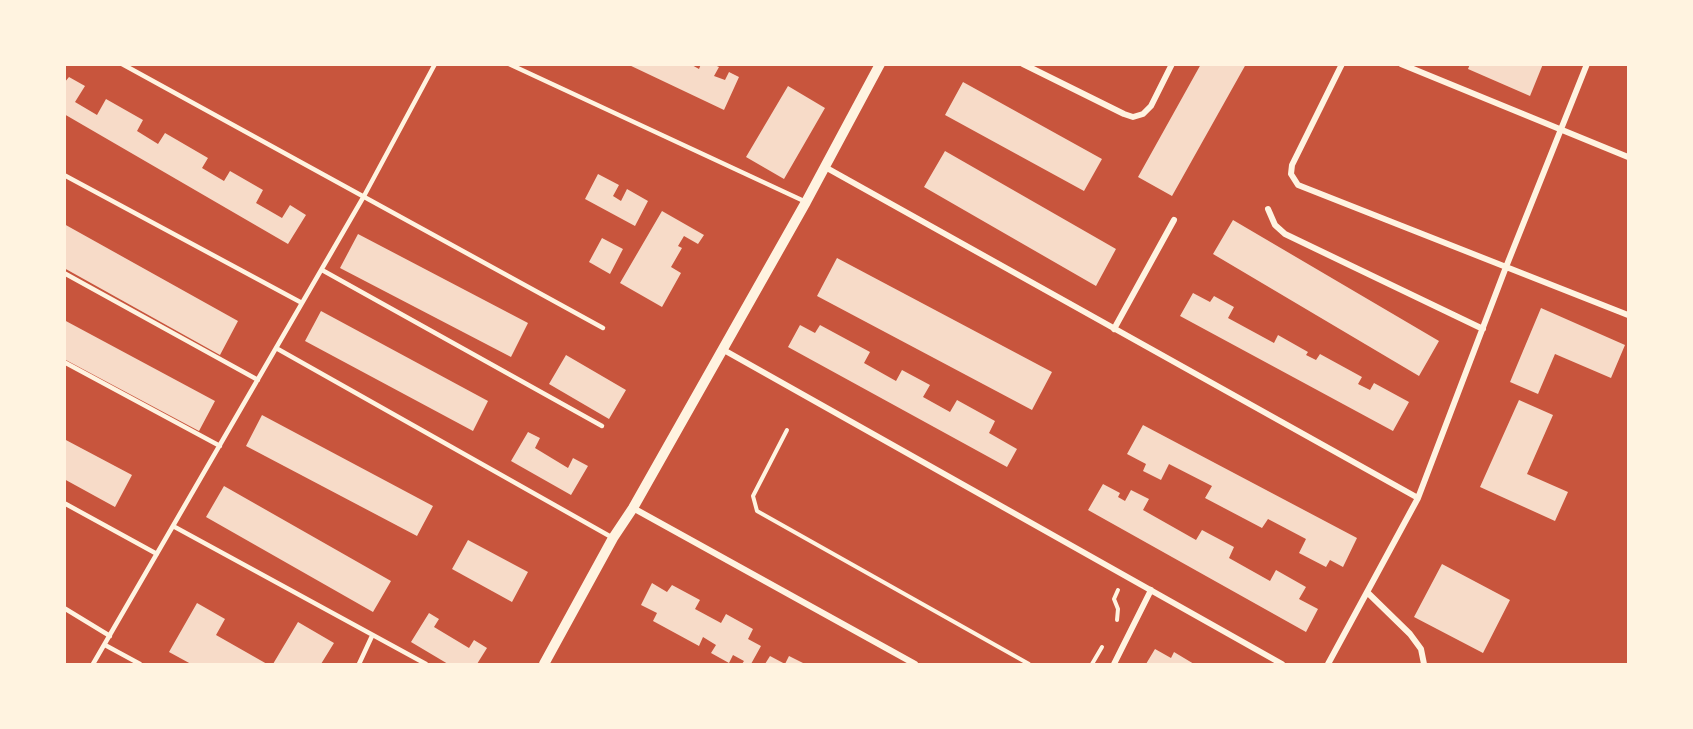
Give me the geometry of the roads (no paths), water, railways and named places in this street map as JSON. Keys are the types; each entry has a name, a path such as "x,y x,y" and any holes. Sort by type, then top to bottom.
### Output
{"street":[{"path":"544,664 806,202 880,64"},
{"path":"1023,64 1133,117 1143,114 1151,106 1172,64"},
{"path":"1342,64 1292,165 1291,174 1298,185 1629,315"},
{"path":"1401,64 1629,157"},
{"path":"1328,664 1418,498 1506,267 1587,64"},
{"path":"825,167 1418,498"},
{"path":"1268,209 1275,225 1285,234 1483,329"},
{"path":"1114,328 1174,220"},
{"path":"722,349 1282,664"},
{"path":"633,508 915,664"},
{"path":"1114,664 1151,591"},
{"path":"1367,592 1410,634 1420,649 1424,664"}],"lane":[{"path":"122,64 603,328"},
{"path":"93,664 322,270 435,64"},
{"path":"509,64 806,202"},
{"path":"64,175 302,303"},
{"path":"322,270 602,426"},
{"path":"64,273 258,380"},
{"path":"276,348 614,538"},
{"path":"64,362 220,446"},
{"path":"64,503 157,554"},
{"path":"173,526 426,664"},
{"path":"64,608 110,636"},
{"path":"359,664 372,636"},
{"path":"105,645 140,664"}]}
